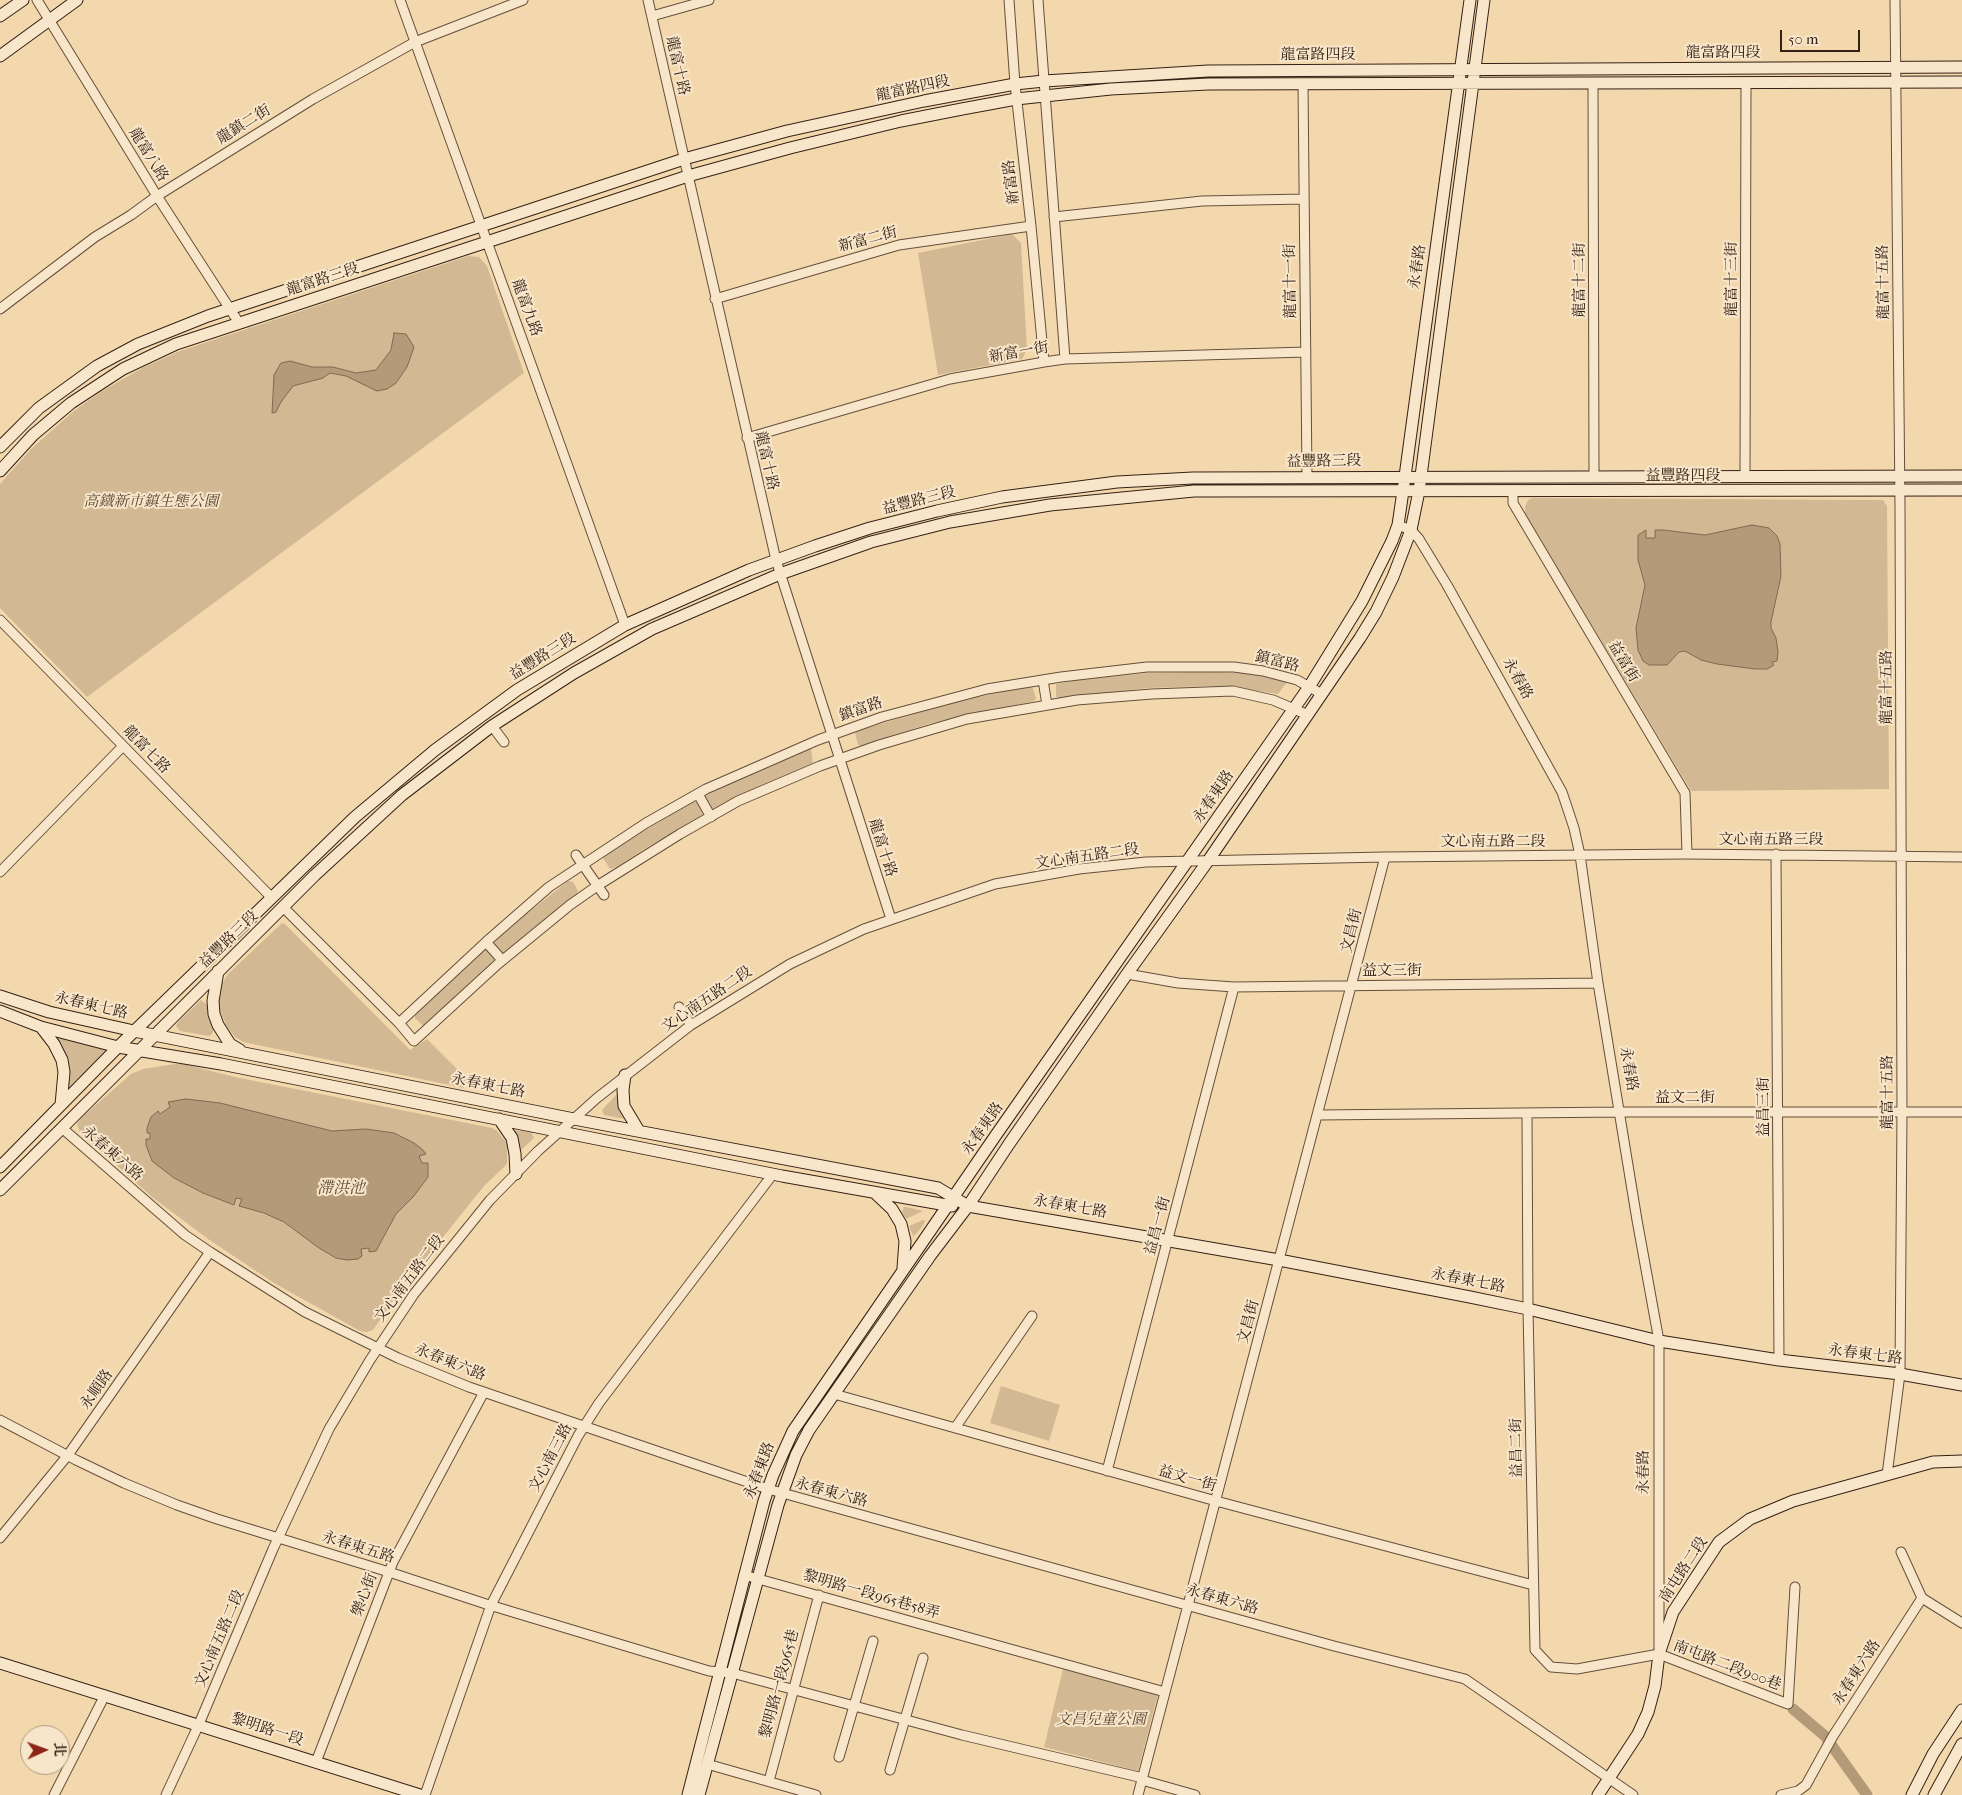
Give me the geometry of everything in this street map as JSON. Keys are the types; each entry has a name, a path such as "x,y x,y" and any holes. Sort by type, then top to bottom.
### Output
{"street":[{"path":"0,16 23,0"},
{"name":"龍富八路","path":"36,0 157,196 239,323"},
{"path":"0,56 77,0"},
{"name":"龍富九路","path":"400,0 625,625"},
{"name":"龍鎮二街","path":"0,310 95,237 312,99 415,42 522,0"},
{"name":"龍富十路","path":"648,0 776,560 830,735 891,919"},
{"path":"652,16 709,0"},
{"name":"新富路","path":"1009,0 1016,99 1044,362"},
{"path":"1038,0 1065,359"},
{"name":"永春路","path":"1470,0 1398,524 1411,530 1419,539 1447,584 1562,792 1574,828 1580,855 1598,983 1659,1341 1659,1654"},
{"name":"永春路","path":"1411,530 1420,477 1484,0"},
{"name":"龍富十五路","path":"1887,1475 1900,1374 1902,1111 1900,476 1895,0"},
{"name":"龍富路四段","path":"684,159 787,131 924,101 1015,84 1044,81 1208,71 1962,67"},
{"name":"龍富路四段","path":"688,176 901,122 1016,99 1111,89 1198,85 1303,84 1962,82"},
{"name":"龍富十二街","path":"1593,83 1594,477"},
{"name":"龍富十三街","path":"1745,476 1746,83"},
{"name":"龍富十一街","path":"1303,84 1307,477"},
{"name":"龍富路三段","path":"0,447 39,408 97,366 163,333 684,159"},
{"name":"龍富路三段","path":"0,471 26,442 71,403 106,379 146,357 176,344 688,176"},
{"path":"1054,217 1202,200 1304,199"},
{"name":"新富二街","path":"716,299 790,275 899,245 1031,226"},
{"name":"新富一街","path":"747,438 950,379 1044,362 1065,359 1306,352"},
{"name":"益豐路四段","path":"1405,476 1962,476"},
{"name":"益豐路三段","path":"0,1167 118,1046 355,817 388,788 434,750 547,671 625,625 708,587 776,560 870,528 1002,497 1117,482 1193,478 1405,476"},
{"name":"益豐路四段","path":"1403,491 1899,492 1962,490"},
{"name":"益豐路三段","path":"0,1190 315,875 402,795 492,726 574,673 652,629 780,574 871,542 986,515 1050,505 1194,491 1403,491"},
{"name":"益富街","path":"1513,491 1513,502 1685,792 1687,854"},
{"name":"永春東路","path":"688,1795 768,1489 793,1431 1309,686 1362,601 1382,563 1398,524"},
{"name":"永春東路","path":"699,1795 782,1494 796,1455 809,1430 930,1256 968,1206 1009,1144 1308,715 1376,612 1393,577 1411,530"},
{"name":"龍富七路","path":"0,620 272,898"},
{"name":"鎮富路","path":"399,1023 486,942 550,888 646,823 698,794 830,735 882,716 987,689 1147,667 1234,667 1285,676 1309,686 1322,694"},
{"path":"1043,680 1047,705"},
{"path":"284,908 399,1023 414,1041 502,960 570,905 597,886 645,855 738,801 838,759 967,719 1077,700 1152,694 1233,692 1273,700 1308,715"},
{"path":"484,715 504,742"},
{"path":"0,872 124,746"},
{"path":"698,794 711,817"},
{"name":"文心南五路三段","path":"1580,855 1776,854 1962,857"},
{"name":"益昌三街","path":"1776,854 1779,1360"},
{"path":"576,855 604,895"},
{"name":"文心南五路二段","path":"166,1795 199,1724 278,1538 329,1429 377,1348 448,1249 490,1200 559,1132 626,1074 691,1025 790,964 864,929 995,884 1079,869 1146,862 1580,855"},
{"name":"文昌街","path":"1138,1795 1385,857"},
{"path":"486,942 502,960"},
{"path":"218,971 213,1001 215,1016 218,1025 230,1044 243,1052"},
{"name":"益文三街","path":"1127,974 1178,983 1234,987 1598,983"},
{"name":"益昌一街","path":"1107,1471 1234,987"},
{"name":"永春東七路","path":"0,996 49,1012 134,1031 574,1119 938,1188 950,1202"},
{"path":"679,1007 691,1025"},
{"name":"永春東七路","path":"0,1011 41,1027 118,1046 221,1064 773,1174 875,1193 950,1202 1279,1260 1528,1309 1659,1341 1779,1360 1900,1374 1962,1384"},
{"path":"41,1027 54,1044 62,1060 64,1072 61,1105"},
{"path":"626,1074 623,1090 624,1106 639,1131"},
{"name":"益文二街","path":"1318,1115 1620,1112 1962,1112"},
{"name":"益昌二街","path":"1527,1114 1528,1309 1534,1650 1551,1667 1577,1668 1659,1654"},
{"path":"499,1119 512,1138 516,1174"},
{"name":"永春東六路","path":"62,1128 165,1218 210,1252 305,1312 377,1348 469,1387 782,1494 1334,1646 1465,1679 1633,1795"},
{"name":"文心南三路","path":"425,1795 490,1605 584,1425 773,1174"},
{"path":"875,1193 888,1204 901,1224 904,1241 903,1271"},
{"name":"永順路","path":"0,1538 68,1455 210,1252"},
{"path":"955,1428 1032,1316"},
{"name":"樂心街","path":"316,1762 389,1572 484,1392"},
{"name":"益文一街","path":"834,1394 1216,1502 1533,1584"},
{"name":"永春東五路","path":"0,1420 124,1483 177,1504 217,1519 490,1605 709,1671 732,1673 962,1735 1142,1779 1195,1795"},
{"name":"南屯路二段","path":"1598,1795 1638,1734 1648,1712 1656,1686 1659,1654 1673,1612 1718,1542 1750,1519 1793,1501 1933,1462 1962,1461"},
{"path":"1901,1552 1922,1598 1962,1623"},
{"name":"黎明路一段965巷58弄","path":"744,1575 1165,1692"},
{"name":"南屯路二段900巷","path":"1659,1654 1788,1704 1795,1587"},
{"name":"黎明路一段965巷","path":"769,1781 819,1595"},
{"name":"永春東六路","path":"1782,1795 1798,1791 1806,1785 1833,1736 1922,1598"},
{"path":"839,1757 873,1640"},
{"path":"890,1770 923,1658"},
{"name":"黎明路一段","path":"0,1662 420,1795"},
{"path":"54,1795 105,1695"},
{"path":"1912,1795 1932,1754 1962,1710"},
{"path":"1934,1795 1962,1744"},
{"path":"707,1764 816,1795"}],"green space":[{"path":"1012,234 1021,243 1027,350 1022,359 938,375 918,253"},
{"name":"高鐵新市鎮生態公園","path":"468,256 479,257 487,266 524,373 87,697 0,608 0,484 31,449 75,410 102,391 144,367 180,351"},
{"path":"1533,498 1883,500 1887,506 1889,789 1691,791 1525,513 1528,500"},
{"path":"1148,673 1252,673 1285,679 1287,682 1278,694 1230,687 1208,686 1148,688 1058,698 1056,696 1056,684 1078,680"},
{"path":"1032,686 1036,698 1034,701 928,724 861,746 858,745 855,733 857,731 957,701"},
{"path":"807,749 811,749 813,763 761,785 715,809 711,808 706,799 706,795 733,781"},
{"path":"693,802 697,802 703,816 644,849 617,867 610,869 603,858 608,852"},
{"path":"568,881 573,882 578,891 576,895 504,953 493,944 496,938"},
{"path":"282,923 410,1050 427,1039 466,1078 464,1088 243,1042 235,1037 226,1025 220,1010 218,1000 220,987 228,974"},
{"path":"485,949 494,958 494,961 426,1026 423,1026 415,1018 415,1015"},
{"path":"201,1000 207,1005 214,1029 212,1034 209,1036 180,1031 176,1026 178,1022"},
{"path":"55,1037 108,1049 69,1087 67,1057"},
{"path":"184,1064 235,1077 492,1128 507,1143 507,1164 484,1186 399,1292 373,1330 360,1331 274,1283 208,1239 152,1197 80,1132 77,1124 81,1118 131,1074 143,1069"},
{"path":"617,1094 619,1095 624,1119 604,1115 602,1110"},
{"path":"514,1130 531,1132 534,1138 520,1151 519,1143"},
{"path":"904,1207 923,1211 906,1219 902,1212"},
{"path":"923,1220 925,1221 922,1227 913,1236 909,1226"},
{"path":"1001,1386 1060,1405 1049,1441 990,1423"},
{"name":"文昌兒童公園","path":"1063,1669 1158,1694 1138,1771 1044,1747"}],"water":[{"path":"394,333 406,334 414,347 407,367 396,383 387,389 377,391 346,376 330,373 323,378 293,386 276,412 272,413 274,375 281,363 290,361 312,367 333,367 356,373 376,370 391,350"},
{"path":"1752,525 1769,528 1777,536 1780,544 1781,576 1771,622 1778,652 1777,661 1772,662 1774,665 1767,669 1755,669 1717,664 1701,660 1685,651 1679,652 1667,665 1649,665 1643,661 1638,650 1636,628 1645,585 1638,560 1638,535 1646,530 1646,538 1655,538 1655,530 1663,530 1705,535"},
{"name":"滯洪池","path":"186,1099 220,1103 332,1131 366,1129 394,1133 414,1143 426,1154 419,1156 422,1163 428,1163 428,1177 413,1197 396,1214 376,1251 369,1252 369,1248 361,1249 362,1256 358,1259 336,1258 284,1222 264,1213 239,1206 242,1199 236,1198 234,1205 203,1193 174,1178 152,1161 146,1145 146,1139 150,1139 150,1133 147,1133 147,1128 151,1117 158,1111 160,1114 170,1107 168,1102"}],"waterway":[{"path":"1793,1709 1825,1736 1867,1795"}]}
